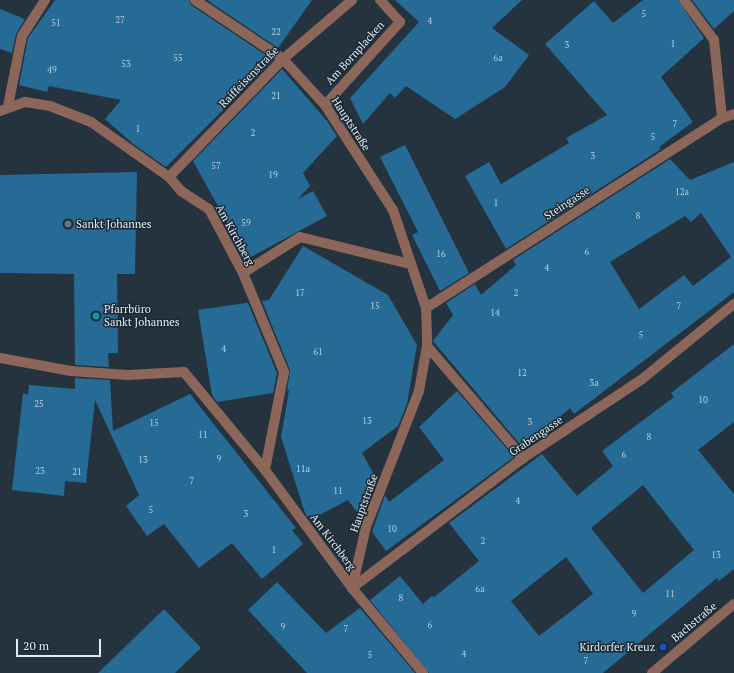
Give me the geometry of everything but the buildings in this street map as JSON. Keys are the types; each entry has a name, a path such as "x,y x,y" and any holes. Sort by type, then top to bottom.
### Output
{"street":[{"name":"Am Kirchberg","path":"45,0 22,36 4,108 25,102 50,106 91,122 169,177 181,191 209,209 243,273 284,372 265,470"},
{"name":"Hauptstraße","path":"195,0 282,59 325,105 393,210 426,308 427,346 419,392 366,527 352,588"},
{"name":"Raiffeisenstraße","path":"169,177 282,59 352,0"},
{"name":"Am Bornplacken","path":"325,105 400,22 380,0"},
{"path":"684,0 714,40 722,118 734,114"},
{"name":"Steingasse","path":"426,308 722,118"},
{"path":"243,273 300,237 410,264"},
{"name":"Grabengasse","path":"352,588 523,458 641,380 734,304"},
{"path":"427,346 523,458"},
{"name":"Am Kirchberg","path":"0,358 71,372 128,375 184,372 265,470 352,588"},
{"path":"352,588 423,673"},
{"name":"Bachstraße","path":"652,673 734,604"}],"place":[{"name":"Sankt Johannes","path":"68,224"},
{"name":"Pfarrbüro Sankt Johannes","path":"96,316"},
{"name":"Kirdorfer Kreuz","path":"663,647"}]}
